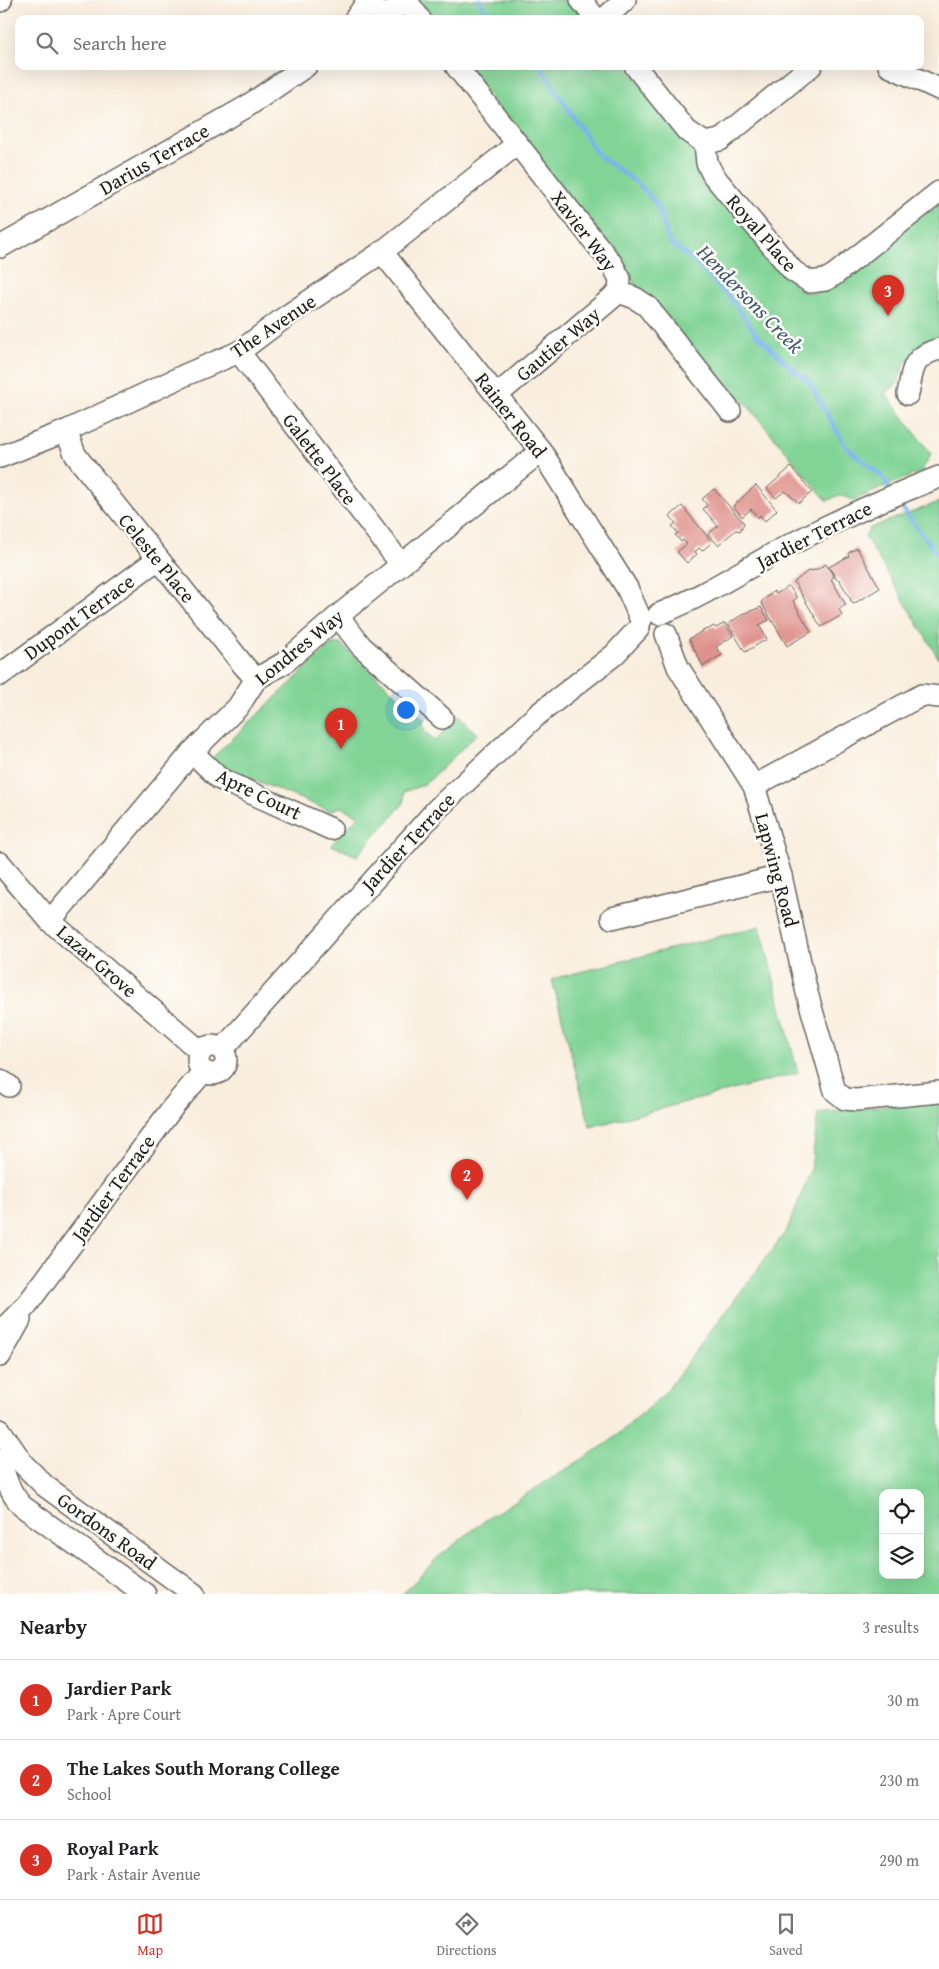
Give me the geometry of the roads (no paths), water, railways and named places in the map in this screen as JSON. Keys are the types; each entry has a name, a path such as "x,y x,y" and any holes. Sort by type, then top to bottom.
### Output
{"street":[{"path":"581,0 593,15"},
{"path":"608,15 625,0"},
{"path":"366,15 386,8 408,15"},
{"name":"Darius Terrace","path":"0,247 246,107 300,70"},
{"name":"Xavier Way","path":"459,70 612,264 620,279 619,292 635,298 648,306 730,411"},
{"path":"638,70 687,131 705,143 720,140 806,70"},
{"path":"899,70 939,89"},
{"name":"Royal Place","path":"705,143 707,164 713,175 793,271 810,282 825,280 834,275 939,192"},
{"name":"The Avenue","path":"0,457 66,431 185,375 239,352 284,318 382,252 517,144"},
{"name":"Rainer Road","path":"382,252 541,452 653,628"},
{"name":"Gautier Way","path":"496,395 619,292"},
{"path":"908,394 915,363 923,355 939,349"},
{"name":"Galette Place","path":"239,352 401,564"},
{"name":"Celeste Place","path":"66,431 75,454 256,679"},
{"name":"Londres Way","path":"50,921 192,752 238,707 256,679 284,663 401,564 541,452"},
{"name":"Jardier Terrace","path":"0,1332 26,1306 173,1107 202,1062 209,1046 216,1046 222,1050 437,809 537,715 614,655 694,600 780,550 870,506 939,477"},
{"name":"Dupont Terrace","path":"0,675 158,559"},
{"path":"338,616 361,646 442,718"},
{"name":"Lapwing Road","path":"653,628 754,786 782,876 807,993 835,1091 844,1099 856,1100 939,1092"},
{"path":"754,786 922,695 939,697"},
{"name":"Apre Court","path":"192,752 220,779 332,828"},
{"name":"Lazar Grove","path":"0,863 50,921 202,1062"},
{"path":"612,918 782,876"},
{"name":"Jardier Terrace","path":"0,1356 15,1333 26,1306"},
{"name":"Gordons Road","path":"0,1430 23,1464 45,1486"},
{"name":"Gordons Road","path":"0,1455 194,1594"},
{"name":"Gordons Road","path":"0,1460 7,1484 22,1506 145,1594"}],"waterway":[{"name":"Hendersons Creek","path":"479,0 484,9 494,15"},
{"name":"Hendersons Creek","path":"543,70 598,155 640,185 658,206 669,242 695,262 732,300 756,334 794,370 808,380 846,447 882,476 891,491"},
{"name":"Hendersons Creek","path":"896,500 939,556"}],"place":[{"name":"Royal Park","path":"888,316"},
{"name":"Jardier Park","path":"341,749"},
{"name":"The Lakes South Morang College","path":"467,1200"}]}
